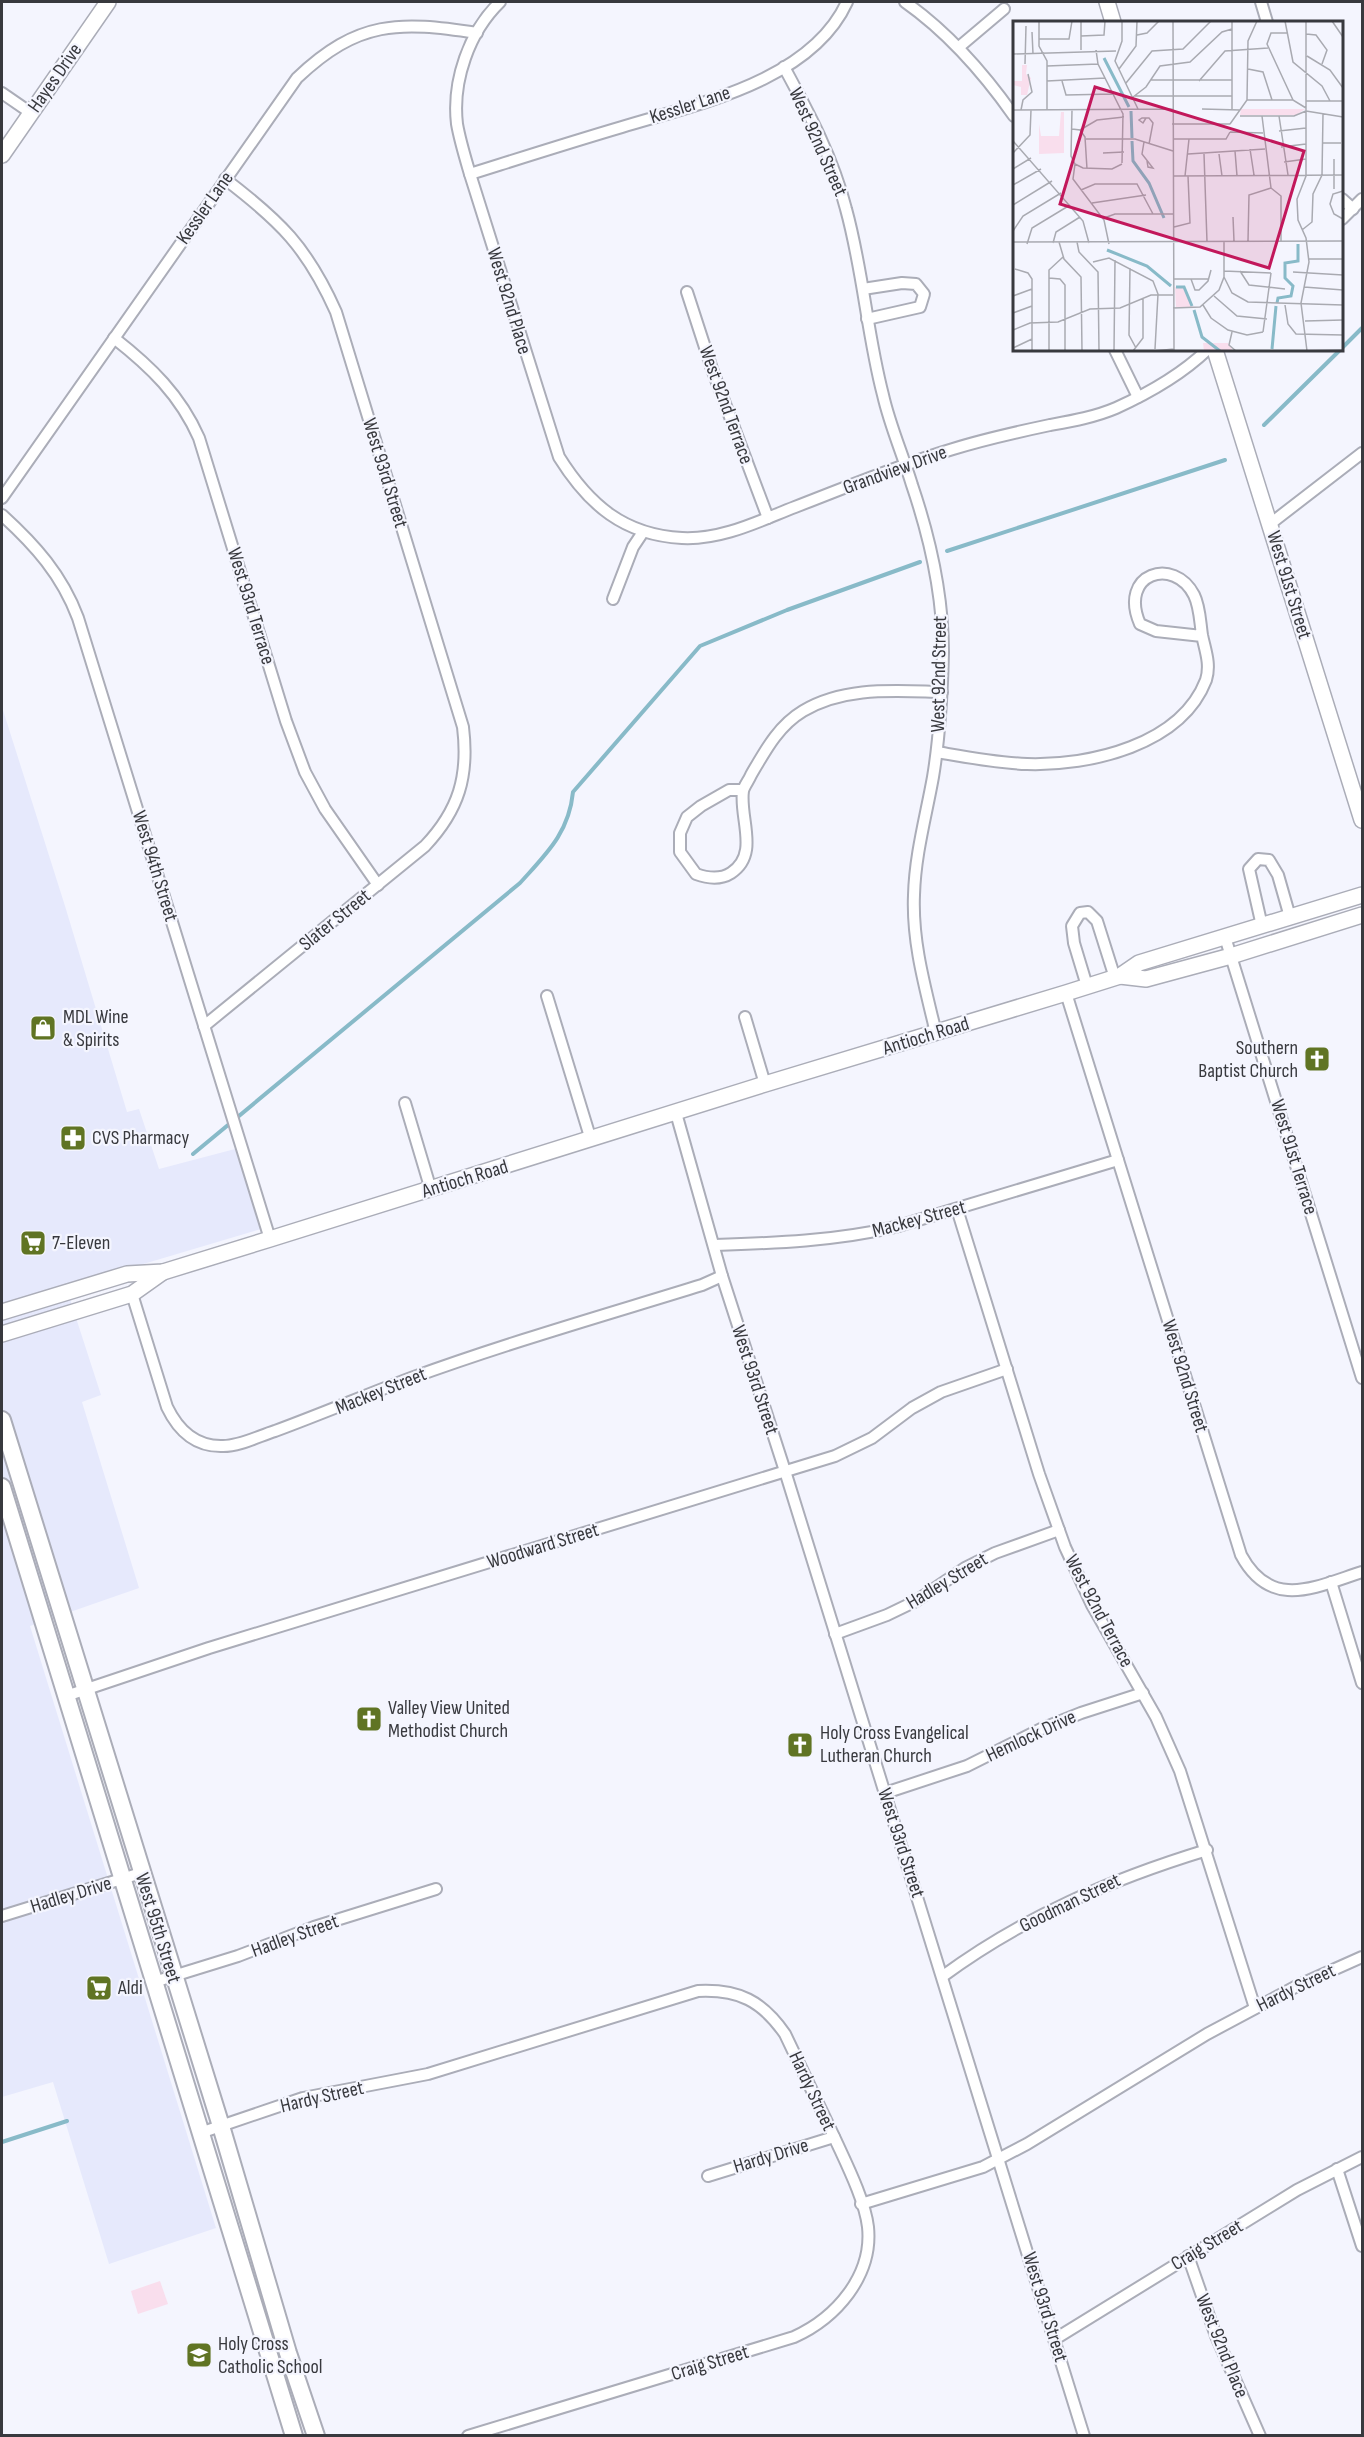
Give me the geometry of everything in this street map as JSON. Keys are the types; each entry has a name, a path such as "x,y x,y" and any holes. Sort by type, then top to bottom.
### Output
{"main road":[{"name":"Hayes Drive","path":"2,155 108,2"},
{"path":"1107,2 1113,21"},
{"name":"West 91st Street","path":"1215,351 1362,820"},
{"name":"Antioch Road","path":"2,1312 127,1274 163,1272 431,1190 765,1084 1117,977 1139,963 1362,895"},
{"name":"Antioch Road","path":"1117,977 1146,979 1231,956 1362,915"},
{"name":"Antioch Road","path":"2,1334 132,1294 163,1272"},
{"name":"West 95th Street","path":"2,1420 221,2126 288,2354 316,2436"},
{"name":"West 95th Street","path":"2,1486 294,2436"}],"street":[{"name":"West 92nd Place","path":"500,2 483,21 467,52 456,99 458,126 470,174 559,457 573,479 589,496 606,511 643,532"},
{"name":"Kessler Lane","path":"470,174 714,99 760,81 784,68 820,39 832,26 847,2"},
{"path":"905,2 930,19 984,73 1013,115"},
{"path":"1261,2 1267,21"},
{"path":"959,47 1004,9"},
{"name":"Kessler Lane","path":"2,498 297,78 315,60 354,38 390,27 431,26 477,33"},
{"name":"West 92nd Street","path":"784,68 810,116 834,171 847,209 883,396 922,517 934,569 943,649 942,692 936,752 919,845 914,895 914,928 920,969 936,1033"},
{"path":"2,93 31,113"},
{"name":"West 93rd Street","path":"225,179 281,225 302,250 323,284 336,312 463,727 466,759 456,804"},
{"path":"1343,217 1362,199"},
{"path":"1343,200 1353,208"},
{"path":"863,289 902,283 916,284 924,294 920,307 867,319"},
{"name":"West 92nd Terrace","path":"687,292 712,369 768,518"},
{"name":"West 93rd Terrace","path":"114,338 160,377 191,420 199,438 286,721 305,772 331,818 378,885"},
{"path":"1115,351 1138,397"},
{"name":"Grandview Drive","path":"643,532 684,538 724,534 905,465 997,437 1114,409 1169,380 1206,351"},
{"path":"1270,524 1362,453"},
{"name":"West 94th Street","path":"2,515 35,546 56,572 70,597 270,1239"},
{"path":"613,599 633,548 643,532"},
{"path":"936,752 1028,764 1063,762 1101,755 1148,740 1180,719 1198,696 1209,668 1194,594 1181,580 1170,573 1156,574 1142,582 1134,592 1134,610 1140,624 1156,631 1202,636"},
{"path":"743,790 729,790 687,817 680,833 680,852 696,874 716,878 726,876 744,861 746,845 743,790 769,744 786,724 801,712 820,702 863,692 942,692"},
{"name":"Slater Street","path":"204,1026 425,846 439,831 456,804"},
{"path":"1262,926 1249,869 1258,859 1269,860 1278,875 1290,917"},
{"path":"1087,986 1074,943 1072,926 1080,913 1088,912 1097,921 1117,977"},
{"name":"West 91st Terrace","path":"1225,937 1362,1378"},
{"name":"West 92nd Street","path":"1066,993 1241,1555 1259,1581 1276,1589 1289,1592 1306,1590 1331,1582"},
{"path":"547,996 591,1140"},
{"path":"745,1017 765,1084"},
{"path":"405,1103 431,1190"},
{"name":"West 93rd Street","path":"676,1113 722,1276 943,1976 1084,2436"},
{"name":"Mackey Street","path":"715,1245 837,1238 895,1227 1118,1160"},
{"name":"West 92nd Terrace","path":"957,1209 1059,1530 1092,1605 1143,1693 1180,1771 1256,2008"},
{"name":"Mackey Street","path":"132,1294 167,1407 173,1419 184,1433 202,1444 223,1446 244,1442 338,1408 459,1360 702,1285 722,1276"},
{"name":"Woodward Street","path":"66,1696 219,1645 852,1449 887,1428 912,1408 941,1392 1007,1369"},
{"name":"Hadley Street","path":"835,1634 887,1615 916,1601 965,1568 994,1553 1059,1530"},
{"path":"1362,1572 1331,1582 1362,1683"},
{"name":"Hemlock Drive","path":"885,1793 967,1766 1041,1729 1080,1713 1143,1693"},
{"name":"Goodman Street","path":"943,1976 967,1958 1020,1926 1073,1899 1129,1875 1206,1850"},
{"name":"Hadley Drive","path":"2,1916 141,1873"},
{"name":"Hadley Street","path":"154,1982 238,1956 314,1927 436,1889"},
{"name":"Hardy Street","path":"200,2133 303,2098 428,2074 659,2002 698,1991 716,1990 738,1994 754,2002 776,2020 785,2034 852,2175 861,2204 984,2167 1027,2144 1197,2040 1256,2008 1362,1957"},
{"name":"Hardy Drive","path":"708,2176 834,2137"},
{"name":"Craig Street","path":"1055,2339 1297,2190 1362,2157"},
{"path":"1337,2169 1362,2246"},
{"name":"Craig Street","path":"468,2436 805,2332 834,2311 857,2277 865,2257 868,2226 861,2204"},
{"name":"West 92nd Place","path":"1188,2256 1216,2336 1260,2436"}],"shaded area":[{"path":"2,707 127,1112 139,1109 159,1169 235,1149 261,1229 66,1287 101,1395 82,1402 139,1588 30,1626 216,2228 109,2264 53,2082 2,2097"},
{"path":"160,2281 168,2304 138,2314 131,2291"}],"waterway":[{"path":"1343,347 1362,328"},
{"path":"1264,425 1339,351"},
{"path":"947,551 1225,460"},
{"path":"193,1154 520,883 555,842 567,819 573,792 700,646 787,610 920,562"},
{"path":"2,2142 67,2121"}],"place":[{"name":"MDL Wine & Spirits","path":"43,1028"},
{"name":"Southern Baptist Church","path":"1317,1059"},
{"name":"CVS Pharmacy","path":"73,1138"},
{"name":"7-Eleven","path":"33,1243"},
{"name":"Valley View United Methodist Church","path":"369,1719"},
{"name":"Holy Cross Evangelical Lutheran Church","path":"800,1745"},
{"name":"Aldi","path":"99,1988"},
{"name":"Holy Cross Catholic School","path":"199,2355"}]}
